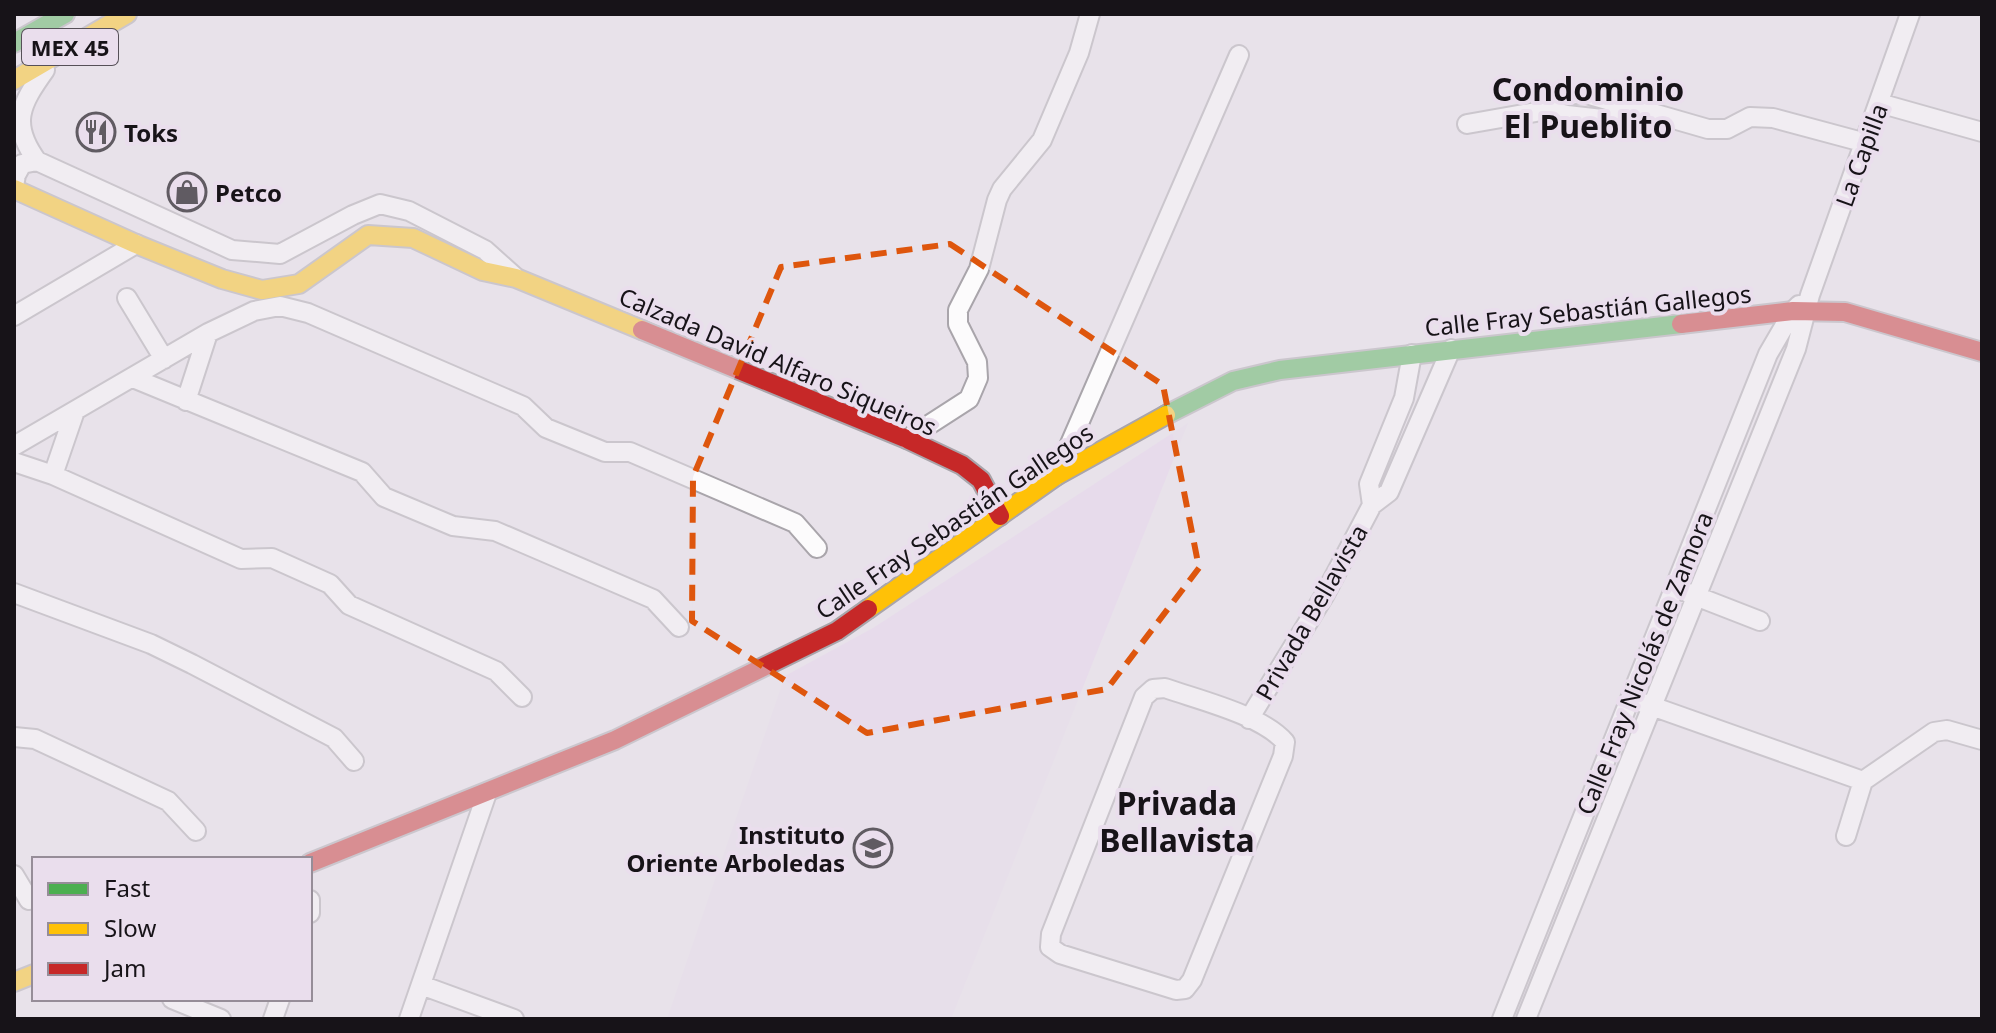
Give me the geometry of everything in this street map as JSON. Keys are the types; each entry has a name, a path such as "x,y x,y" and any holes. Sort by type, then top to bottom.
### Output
{"main road":[{"name":"MEX 45","path":"14,43 37,20 65,14"},
{"name":"MEX 45","path":"14,80 127,14"},
{"name":"Calzada David Alfaro Siqueiros","path":"14,188 136,244 222,279 262,290 299,284 368,235 413,238 483,271 516,278 907,439 962,465 981,480 1000,516"},
{"name":"Calle Fray Sebastián Gallegos","path":"312,862 628,735 837,631 1056,476 1189,401 1233,381 1280,370 1803,305 1845,312 1982,352"}],"street":[{"path":"907,439 969,399 978,378 977,362 958,324 958,310 979,269 997,200 1002,189 1042,140 1079,53 1090,14"},
{"name":"La Capilla","path":"1803,305 1866,143 1910,14"},
{"path":"1056,476 1239,55"},
{"path":"37,161 16,125 29,92 54,57"},
{"path":"1467,124 1547,110 1559,96 1583,93 1708,129 1727,129 1750,117 1773,118 1866,143"},
{"path":"1879,103 1982,132"},
{"name":"Calzada David Alfaro Siqueiros","path":"14,188 22,164 37,161 232,250 280,254 380,204 409,211 485,250 516,278"},
{"path":"14,316 136,244"},
{"path":"127,298 164,359"},
{"name":"Calle Fray Nicolás de Zamora","path":"1502,1019 1768,354 1803,305"},
{"name":"Calle Fray Nicolás de Zamora","path":"1526,1019 1796,349 1803,305"},
{"path":"14,446 208,333 254,311 280,306 308,313 523,406 546,428 605,452 630,452 795,523 817,548"},
{"path":"186,401 208,333"},
{"name":"Privada Bellavista","path":"1249,719 1324,596 1372,505 1389,492 1451,349"},
{"name":"Privada Bellavista","path":"1372,505 1369,484 1404,398 1412,354"},
{"path":"133,378 362,472 384,497 453,526 495,531 653,599 679,627"},
{"path":"53,475 75,411"},
{"path":"14,462 53,475 241,559 272,558 330,584 349,605 496,671 522,697"},
{"path":"1673,588 1760,621"},
{"path":"14,593 138,639 192,664 334,738 354,761"},
{"name":"Privada Bellavista","path":"1165,688 1249,719 1277,734 1285,742 1283,756 1192,980 1185,989 1176,990 1075,959 1050,947 1051,934 1144,697 1153,689 1165,688"},
{"path":"1629,698 1863,781"},
{"path":"1846,836 1863,781 1934,732 1947,730 1982,740"},
{"path":"14,737 35,739 168,801 196,831"},
{"path":"409,1019 487,793"},
{"path":"14,875 29,900"},
{"path":"421,985 514,1019"},
{"path":"177,1001 221,1019"}],"highlighted area":[{"path":"950,244 1163,385 1199,568 1107,689 867,733 692,621 693,477 781,267"}],"shaded area":[{"name":"Instituto Oriente Arboledas","path":"1188,423 951,1019 667,1019 785,676 873,628"}],"traffic: fast":[{"path":"14,43 65,14"},
{"path":"1166,415 1233,381 1280,370 1681,324"}],"traffic: slow":[{"path":"14,80 127,14"},
{"path":"14,189 136,244 222,279 262,290 299,284 368,235 413,238 483,271 516,278 642,330"},
{"path":"868,609 1056,476 1166,415"},
{"path":"14,982 32,975"}],"traffic: jam":[{"path":"1681,324 1793,311 1845,312 1982,352"},
{"path":"642,330 907,439 962,465 981,480 1000,516"},
{"path":"312,862 615,740 837,631 868,609"}],"place":[{"name":"Toks","path":"96,132"},
{"name":"Petco","path":"187,192"},
{"name":"Instituto Oriente Arboledas","path":"873,848"}],"district":[{"name":"Condominio El Pueblito","path":"1588,106"},
{"name":"Privada Bellavista","path":"1177,820"}]}
